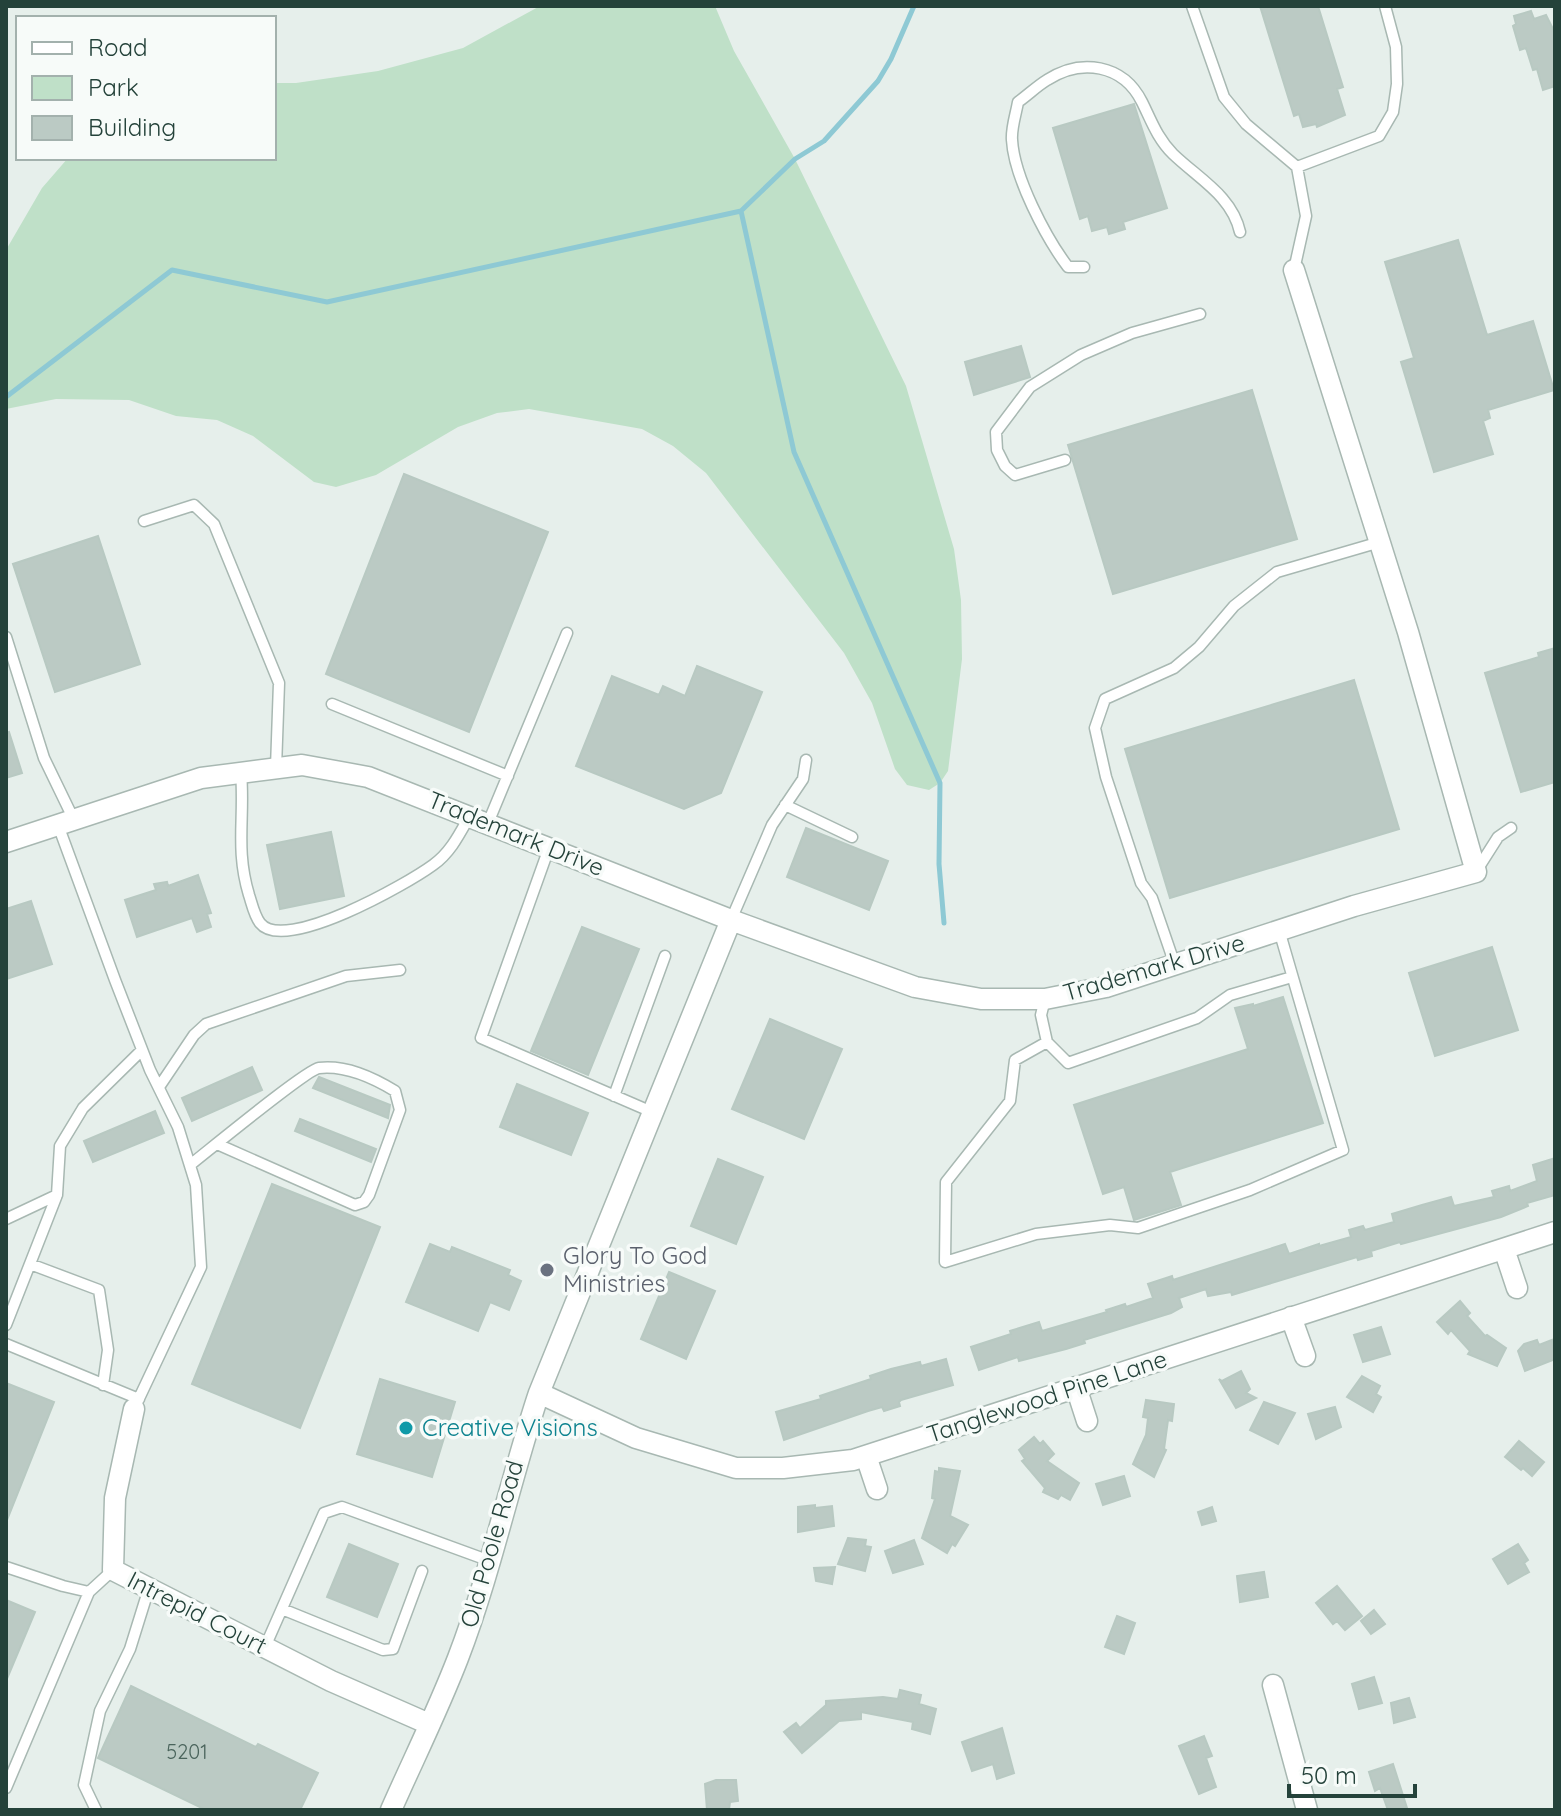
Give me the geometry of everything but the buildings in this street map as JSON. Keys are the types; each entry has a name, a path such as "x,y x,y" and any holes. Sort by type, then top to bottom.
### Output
{"street":[{"path":"1294,270 1380,542 1476,872"},
{"name":"Trademark Drive","path":"6,842 201,778 302,765 368,777 731,920 915,987 981,999 1045,999 1106,987 1383,897 1476,872"},
{"name":"Old Poole Road","path":"391,1810 458,1658 539,1393 731,920"},
{"name":"Tanglewood Pine Lane","path":"539,1393 636,1438 736,1468 783,1468 853,1460 1555,1232"},
{"path":"1504,1249 1517,1288"},
{"path":"1291,1317 1305,1356"},
{"path":"1076,1387 1087,1421"},
{"name":"Intrepid Court","path":"137,1404 115,1498 113,1570 331,1681 429,1724"},
{"path":"866,1456 877,1489"},
{"path":"1273,1685 1307,1810"}],"lane":[{"path":"1192,6 1224,97 1246,124 1297,167 1306,216 1294,270"},
{"path":"1297,167 1379,136 1393,112 1397,84 1396,47 1385,6"},
{"path":"1084,267 1068,267 1049,242 1016,164 1011,138 1018,102 1050,78 1077,68 1103,66 1126,80 1142,101 1147,118 1171,152 1224,199 1236,216 1240,232"},
{"path":"1065,460 1015,475 1005,466 997,450 996,432 1030,387 1081,355 1132,333 1200,314"},
{"path":"144,521 194,505 214,524 279,683 276,768"},
{"path":"1175,965 1152,898 1141,883 1106,777 1095,728 1105,699 1174,668 1199,647 1234,606 1277,572 1380,542"},
{"path":"488,823 567,633"},
{"path":"6,637 142,1050 178,1127 190,1165 196,1185 201,1267 137,1404 103,1385 6,1344"},
{"path":"332,704 508,776"},
{"path":"731,920 772,825 803,779 806,760"},
{"path":"241,773 239,852 257,920 271,930 298,930 367,904 434,865 456,843 469,816"},
{"path":"785,805 852,837"},
{"path":"1476,872 1498,837 1511,828"},
{"path":"549,848 481,1038 652,1112"},
{"path":"1047,1042 1015,1060 1010,1101 946,1182 945,1262 1036,1234 1110,1225 1138,1228 1250,1190 1343,1150 1279,930"},
{"path":"614,1096 665,956"},
{"path":"159,1087 194,1035 206,1024 346,976 400,970"},
{"path":"1045,999 1041,1015 1047,1042 1068,1063 1197,1018 1230,995 1292,977"},
{"path":"6,1325 57,1195 60,1146 83,1108 142,1050"},
{"path":"190,1165 217,1144 315,1069 343,1068 377,1080 395,1091 400,1110 369,1195 364,1202 355,1205 217,1144"},
{"path":"6,1219 57,1195"},
{"path":"30,1264 99,1290 108,1350 103,1385"},
{"path":"265,1647 324,1513 342,1507 490,1561"},
{"path":"6,1567 89,1592"},
{"path":"6,1788 89,1592 113,1570"},
{"path":"282,1609 383,1650 393,1649 422,1571"},
{"path":"96,1810 84,1785 100,1711 130,1649 149,1588"}],"green space":[{"path":"540,6 715,6 734,51 795,159 906,386 954,549 961,600 962,659 948,771 940,783 929,790 907,785 895,769 872,703 844,653 706,473 673,446 642,429 529,409 497,413 458,427 376,475 336,487 314,482 253,436 217,420 176,416 129,400 56,399 6,409 6,250 42,188 66,160 276,160 276,83 378,71 463,48"}],"waterway":[{"path":"6,397 172,270 327,302 741,211 795,159 824,141 878,81 914,6"},
{"path":"741,211 794,452 940,783 939,864 944,923"}],"place":[{"name":"Glory To God Ministries","path":"547,1270"},
{"name":"Creative Visions","path":"406,1428"}]}
